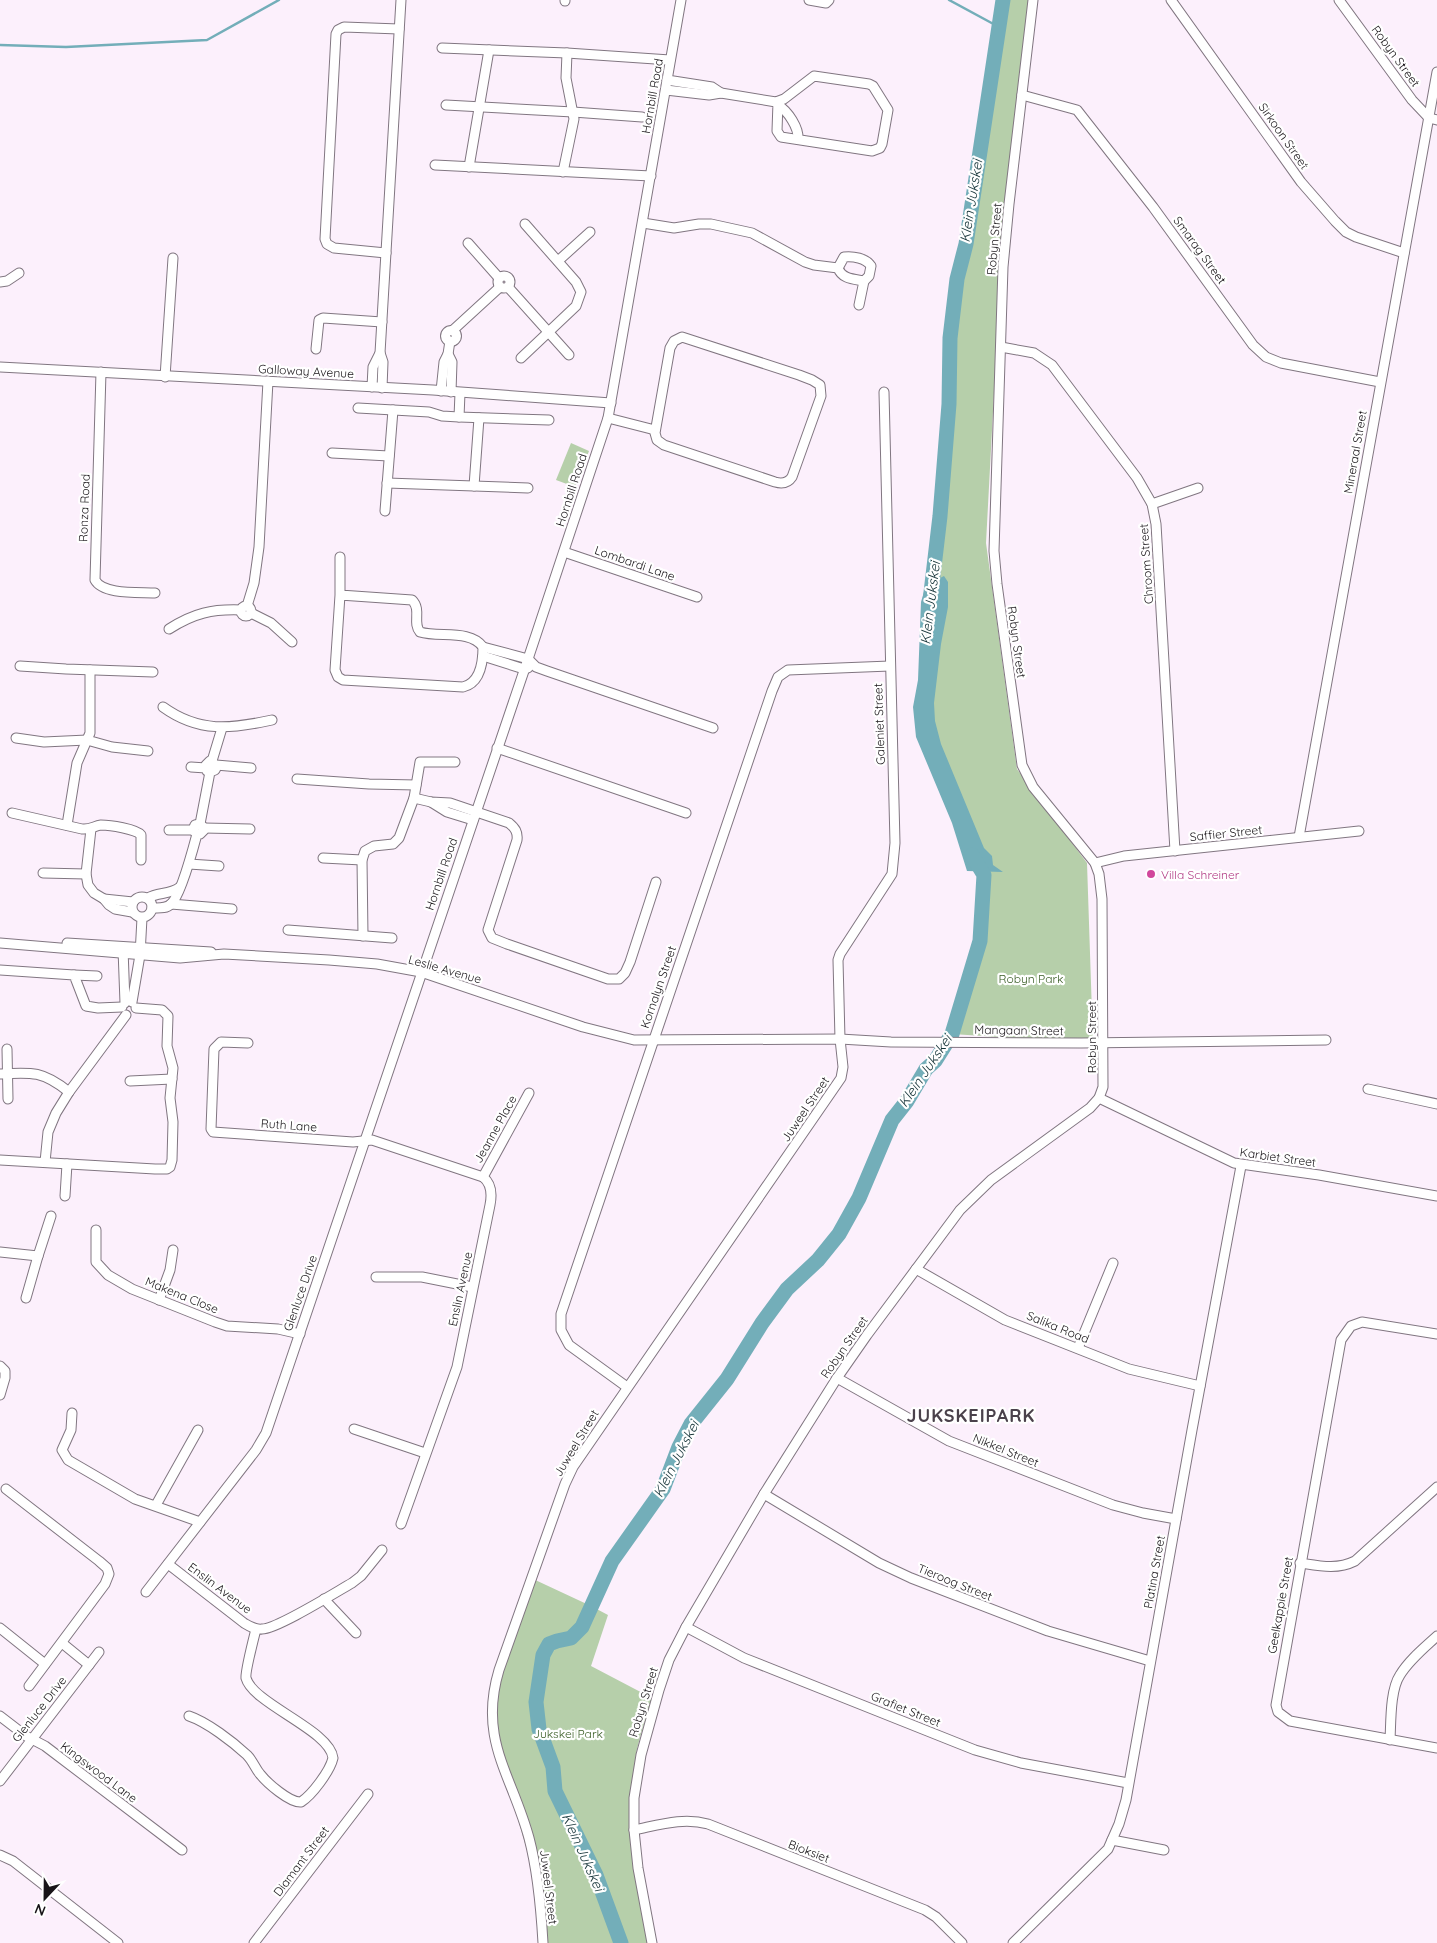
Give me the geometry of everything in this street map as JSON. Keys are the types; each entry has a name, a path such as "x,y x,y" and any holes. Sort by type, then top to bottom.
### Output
{"street":[{"path":"372,387 374,367 380,353 401,0"},
{"name":"Hornbill Road","path":"422,972 608,418 681,0"},
{"path":"809,0 826,3 829,0"},
{"name":"Robyn Street","path":"652,1943 638,1868 634,1830 635,1792 645,1740 665,1671 686,1626 764,1494 837,1378 960,1210 982,1187 1090,1108 1099,1098 1104,1081 1102,899 1099,874 1095,863 1033,787 1025,772 1020,756 994,551 1004,258 1033,0"},
{"name":"Sirkoon Street","path":"1171,0 1301,182 1335,221 1346,232 1364,241 1404,253"},
{"name":"Robyn Street","path":"1339,0 1412,100 1433,119"},
{"path":"386,253 334,248 327,244 325,239 336,34 338,30 344,27 399,30"},
{"path":"442,48 567,53 670,60"},
{"path":"469,166 489,50"},
{"path":"563,172 573,127 573,112 566,78 567,53"},
{"name":"Mineraal Street","path":"1299,837 1404,253 1433,119 1437,72"},
{"path":"818,75 869,84 888,110 882,144 876,150 784,138 778,134 778,104 810,78 818,75"},
{"path":"668,80 712,87 721,93"},
{"path":"666,90 709,95 721,93 778,104 797,130 798,139"},
{"name":"Smarag Street","path":"1022,95 1077,110 1153,207 1254,345 1266,357 1281,363 1380,382"},
{"path":"446,106 479,106 642,117"},
{"path":"435,165 651,176"},
{"path":"643,223 674,228 711,224 748,232 762,237 804,262 838,268"},
{"path":"520,358 576,306 581,295 576,282 524,224"},
{"path":"558,262 590,232"},
{"path":"468,244 502,284 569,355"},
{"path":"859,305 864,281 868,276 871,266 866,261 849,257 844,258 838,268 840,274 844,277 864,281"},
{"path":"165,377 173,258"},
{"path":"0,282 7,281 19,273"},
{"path":"441,391 444,362 448,354 450,341 446,338 446,333 452,330 502,284"},
{"path":"316,348 317,323 323,318 382,322"},
{"path":"682,337 800,375 818,382 821,389 821,396 792,477 783,483 664,445 657,440 655,430 670,348 674,341 682,337"},
{"name":"Chroom Street","path":"1000,347 1034,353 1052,365 1137,478 1152,504 1156,524 1175,851"},
{"path":"380,353 383,362 382,388"},
{"path":"448,354 452,362 459,417"},
{"name":"Galloway Avenue","path":"0,367 441,391 611,403"},
{"name":"Ronza Road","path":"101,372 95,580 98,585 106,590 155,593"},
{"path":"247,610 254,583 259,547 268,382"},
{"name":"Galeniet Street","path":"840,1039 838,960 840,954 885,886 894,868 895,843 884,392"},
{"path":"358,408 429,412 442,416 549,420"},
{"path":"385,511 394,410"},
{"path":"474,486 479,418"},
{"path":"608,418 655,430"},
{"path":"332,453 389,456"},
{"path":"387,483 528,488"},
{"path":"1152,504 1198,488"},
{"name":"Lombardi Lane","path":"564,552 697,597"},
{"path":"340,557 340,595 334,670 340,678 463,687 475,681 483,652"},
{"path":"340,595 412,600 417,609 417,629 420,632 460,636 476,641 483,652 524,669 536,667"},
{"path":"169,630 190,617 207,611 220,609 247,610 271,623 292,642"},
{"path":"483,652 528,659 536,667 713,728"},
{"path":"20,666 153,672"},
{"name":"Kornalyn Street","path":"627,1387 571,1347 562,1334 560,1320 652,1041 772,691 778,677 784,672 792,670 890,666"},
{"path":"67,825 77,763 87,740 90,727 90,670"},
{"path":"163,707 188,721 222,728 272,720"},
{"path":"152,908 167,907 176,899 199,829 211,767 222,728"},
{"path":"16,738 44,742 87,740 120,749 148,751"},
{"path":"497,748 686,813"},
{"path":"363,936 362,860 365,851 369,848 397,842 414,798 420,762 455,762"},
{"path":"191,766 251,768"},
{"path":"297,779 416,785"},
{"path":"414,798 431,802 450,802 509,822 514,828 517,835 489,926 490,934 495,940 608,979 619,979 625,973 630,962 656,882"},
{"path":"431,802 447,812 473,820"},
{"path":"12,813 82,829 91,830 102,825 139,832 142,860"},
{"path":"169,830 250,829"},
{"path":"91,830 86,874 88,885 115,909 132,912 142,918 147,917 151,913 151,902 148,898"},
{"name":"Saffier Street","path":"1095,863 1114,857 1360,831"},
{"path":"323,858 362,860"},
{"path":"189,864 219,866"},
{"path":"43,873 86,874"},
{"path":"132,912 131,907 137,898 148,898 156,894 174,892 180,887"},
{"path":"104,899 133,902"},
{"path":"171,904 232,908"},
{"path":"45,1162 49,1129 69,1092 128,1007 140,951 142,918"},
{"path":"288,930 392,938"},
{"name":"Leslie Avenue","path":"0,937 123,950"},
{"name":"Leslie Avenue","path":"0,943 140,951 213,952 377,964 422,972 583,1028 626,1039 652,1041"},
{"path":"123,950 128,1007"},
{"path":"0,970 97,976"},
{"name":"Glenluce Drive","path":"146,1592 264,1438 422,972"},
{"path":"0,1160 155,1169 169,1168 171,1164 173,1122 170,1098 172,1065 167,1046 167,1014 162,1010 152,1008 98,1008 86,1006 74,975"},
{"name":"Mangaan Street","path":"652,1041 840,1039 892,1042 1104,1043 1326,1040"},
{"name":"Juweel Street","path":"543,1943 534,1857 528,1832 494,1741 491,1716 492,1695 499,1670 565,1484 577,1461 834,1090 842,1074 843,1059 840,1039"},
{"name":"Ruth Lane","path":"248,1043 221,1042 214,1049 212,1131 365,1141"},
{"path":"7,1049 4,1074 8,1098"},
{"path":"4,1074 31,1073 44,1076 54,1080 69,1092"},
{"path":"130,1081 172,1079"},
{"path":"1368,1089 1437,1104"},
{"name":"Jeanne Place","path":"483,1177 529,1093"},
{"name":"Karbiet Street","path":"1099,1098 1203,1150 1241,1166 1313,1174 1437,1196"},
{"path":"365,1141 375,1141 483,1177"},
{"path":"64,1196 67,1164"},
{"name":"Platina Street","path":"1013,1943 1108,1849 1126,1800 1241,1166"},
{"name":"Enslin Avenue","path":"401,1524 457,1367 491,1197 488,1183 483,1177"},
{"path":"26,1298 51,1216"},
{"name":"Makena Close","path":"96,1230 95,1258 100,1268 119,1282 222,1325 278,1329 300,1334"},
{"path":"159,1300 170,1270 173,1250"},
{"path":"0,1252 38,1256"},
{"path":"1078,1348 1113,1263"},
{"name":"Salika Road","path":"916,1269 999,1317 1143,1373 1200,1386"},
{"path":"376,1277 422,1277 472,1287"},
{"name":"Geelkappie Street","path":"1437,1334 1362,1322 1351,1326 1342,1340 1300,1563 1278,1687 1276,1709 1283,1718 1290,1722 1437,1748"},
{"path":"0,1366 5,1371 5,1374 0,1395"},
{"name":"Nikkel Street","path":"837,1378 949,1441 1113,1505 1176,1519"},
{"path":"72,1414 71,1430 62,1450 68,1460 141,1502 200,1522"},
{"path":"354,1429 425,1453"},
{"path":"156,1506 198,1430"},
{"path":"1300,1563 1332,1567 1356,1561 1437,1487"},
{"path":"6,1489 99,1561 109,1571 110,1575 29,1686"},
{"name":"Tieroog Street","path":"764,1494 879,1563 911,1578 1056,1634 1150,1661"},
{"name":"Enslin Avenue","path":"168,1564 228,1611 256,1629 265,1629 324,1599 357,1579 382,1550"},
{"path":"324,1599 356,1633"},
{"name":"Grafiet Street","path":"686,1626 744,1658 975,1750 1021,1763 1128,1783"},
{"path":"0,1628 46,1664"},
{"path":"189,1716 203,1722 242,1752 250,1759 262,1776 293,1801 301,1802 306,1798 327,1772 333,1758 328,1744 258,1693 247,1682 246,1668 256,1629"},
{"path":"1390,1740 1395,1689 1399,1676 1411,1661 1437,1636"},
{"path":"62,1643 89,1665"},
{"name":"Glenluce Drive","path":"0,1780 98,1652"},
{"name":"Kingswood Lane","path":"0,1716 31,1740 45,1746 182,1850"},
{"name":"Diamant Street","path":"254,1943 368,1794"},
{"name":"Bioksiet","path":"634,1830 682,1821 708,1824 925,1910 936,1917 962,1943"},
{"path":"1112,1840 1164,1850"},
{"path":"0,1855 13,1861 118,1943"},
{"path":"0,1863 13,1861"}],"green space":[{"name":"Robyn Park","path":"1003,0 1032,0 997,336 986,543 1017,769 1087,863 1093,1043 952,1034 980,941 984,875 970,851 926,711 932,591 949,404 950,338 957,279 966,244"},
{"path":"571,443 589,451 575,487 556,480"},
{"name":"Jukskei Park","path":"531,1578 608,1615 591,1666 652,1698 637,1749 632,1795 636,1872 648,1943 541,1943 538,1888 500,1758 493,1690"}],"water":[{"path":"944,576 948,582 948,607 941,644 934,703 935,721 941,744 984,848 992,856 993,865 1003,872 967,871 952,823 916,737 913,707 918,680 921,602 926,585"}],"waterway":[{"path":"0,45 66,47 207,40 279,0"},
{"path":"949,0 999,27"},
{"name":"Klein Jukskei","path":"930,601 940,516 949,404 950,338 957,279 966,244 1003,0"},
{"name":"Klein Jukskei","path":"621,1943 596,1875 555,1791 553,1767 539,1729 536,1702 543,1655 549,1644 571,1638 582,1627 612,1561 663,1489 679,1447 691,1424 727,1379 762,1323 787,1289 818,1260 839,1234 859,1198 892,1120 907,1101 926,1069 935,1061 952,1034 980,941 984,875 972,855"}],"place":[{"name":"Villa Schreiner","path":"1151,874"}],"district":[{"name":"JUKSKEIPARK","path":"971,1415"}]}
